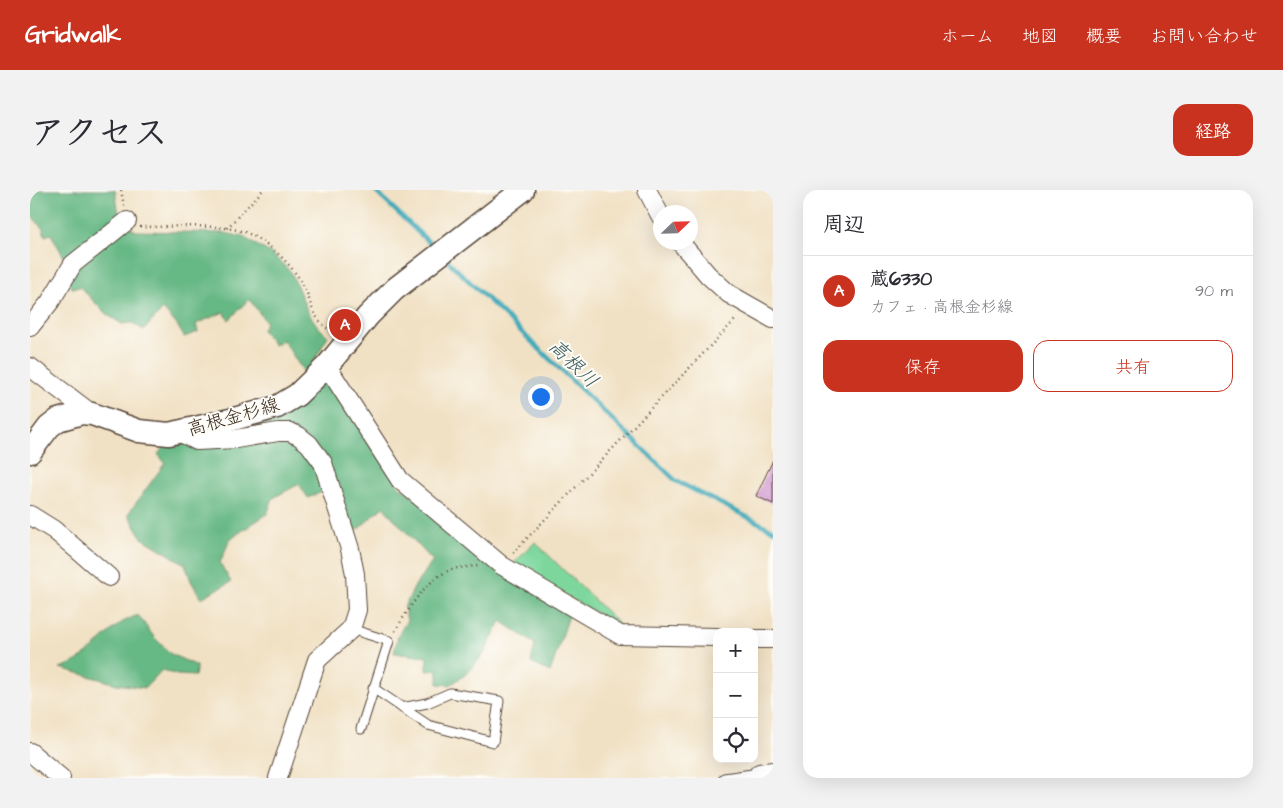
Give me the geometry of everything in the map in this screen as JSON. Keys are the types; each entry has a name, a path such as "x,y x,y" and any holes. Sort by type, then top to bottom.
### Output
{"street":[{"name":"高根金杉線","path":"30,452 49,427 58,420 82,413 92,414 139,431 168,434 277,407 297,395 327,366 368,316 395,288 523,190"},
{"path":"647,190 654,205"},
{"path":"30,327 50,302 73,264 127,221"},
{"path":"687,250 708,276 729,294 773,319"},
{"path":"327,366 400,480 501,565 620,635 713,638"},
{"path":"30,367 92,414"},
{"path":"179,432 197,442 236,440 278,432 290,432 299,436 309,444 323,463 350,549 355,574 356,610 351,629 317,660 278,778"},
{"path":"30,515 54,530 109,577"},
{"path":"758,639 773,639"},
{"path":"30,752 61,778"}],"lane":[{"path":"351,629 389,641 361,729"},
{"path":"373,688 402,708 428,725 493,742 499,701 450,693 426,703 402,708"},
{"path":"724,778 764,774"}],"path":[{"path":"121,190 127,221 140,227 227,228 247,233 276,251 294,269 304,285 312,310 321,324 346,342"},
{"path":"227,228 263,190"},
{"path":"389,641 417,597 433,581 450,570 501,565 749,306"}],"green space":[{"path":"30,190 115,190 120,221 136,231 225,233 243,237 272,254 291,272 308,312 318,327 328,336 303,381 303,371 283,340 274,345 262,330 266,322 249,299 229,320 224,312 196,324 198,332 184,337 177,325 163,309 144,330 132,323 122,324 106,314 80,287 72,288 68,283 72,272 61,264 65,259 51,234 45,236 43,229 30,214"},
{"path":"329,377 399,486 570,613 550,672 531,663 535,644 501,621 483,655 465,675 450,685 438,684 438,670 427,671 427,657 394,653 398,636 407,620 404,607 416,584 433,561 383,507 354,533 336,486 308,498 299,484 273,498 267,514 230,539 220,563 231,582 201,598 191,581 185,564 142,538 128,514 165,463 158,454 171,440"},
{"path":"535,542 623,628 512,565"},
{"path":"138,615 154,637 171,654 197,666 195,676 177,675 162,670 145,688 117,684 60,668 77,661 119,624"}],"building":[{"path":"773,460 773,504 756,496"}],"waterway":[{"name":"高根川","path":"374,190 437,250"},
{"name":"高根川","path":"446,259 676,481 773,530"}],"place":[{"name":"蔵6330","path":"345,325"}]}
